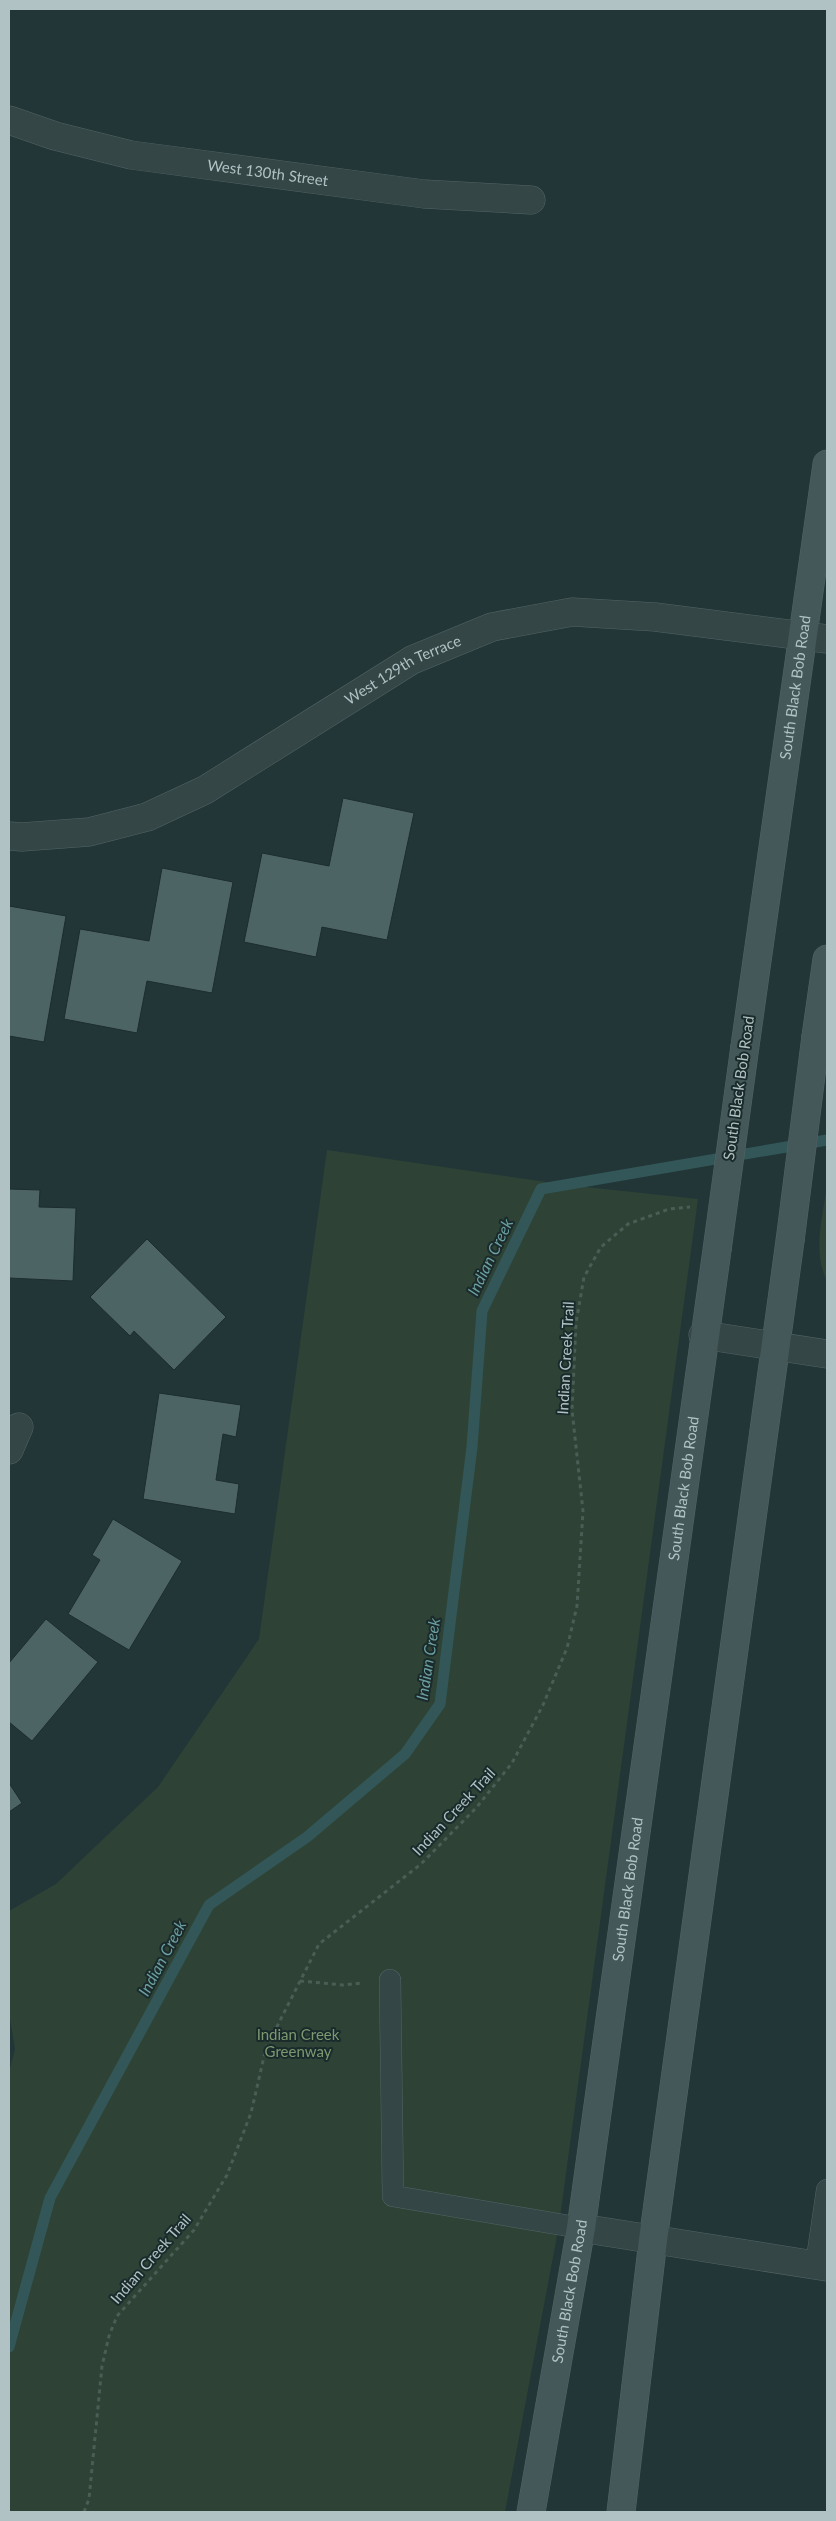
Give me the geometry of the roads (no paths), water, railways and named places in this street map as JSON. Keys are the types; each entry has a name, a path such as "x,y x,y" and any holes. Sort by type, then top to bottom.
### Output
{"main road":[{"name":"South Black Bob Road","path":"531,2512 581,2228 703,1335 717,1250 745,1046 815,637 827,464"},
{"path":"622,2512 652,2240 773,1346 790,1241 827,959"}],"street":[{"name":"West 130th Street","path":"9,120 55,136 131,156 424,194 531,200"},
{"name":"West 129th Terrace","path":"9,836 22,837 89,832 147,816 205,790 412,660 492,627 572,612 655,617 815,637"},
{"path":"703,1335 827,1354"},
{"path":"581,2228 822,2266"}],"lane":[{"path":"390,1980 393,2196 581,2228"},
{"path":"822,2266 827,2194"}],"waterway":[{"name":"Indian Creek","path":"9,2347 50,2198 209,1905 307,1837 405,1754 440,1704 472,1447 482,1311 541,1189 827,1140"}],"park label":[{"name":"Indian Creek Greenway","path":"298,2044"}]}
